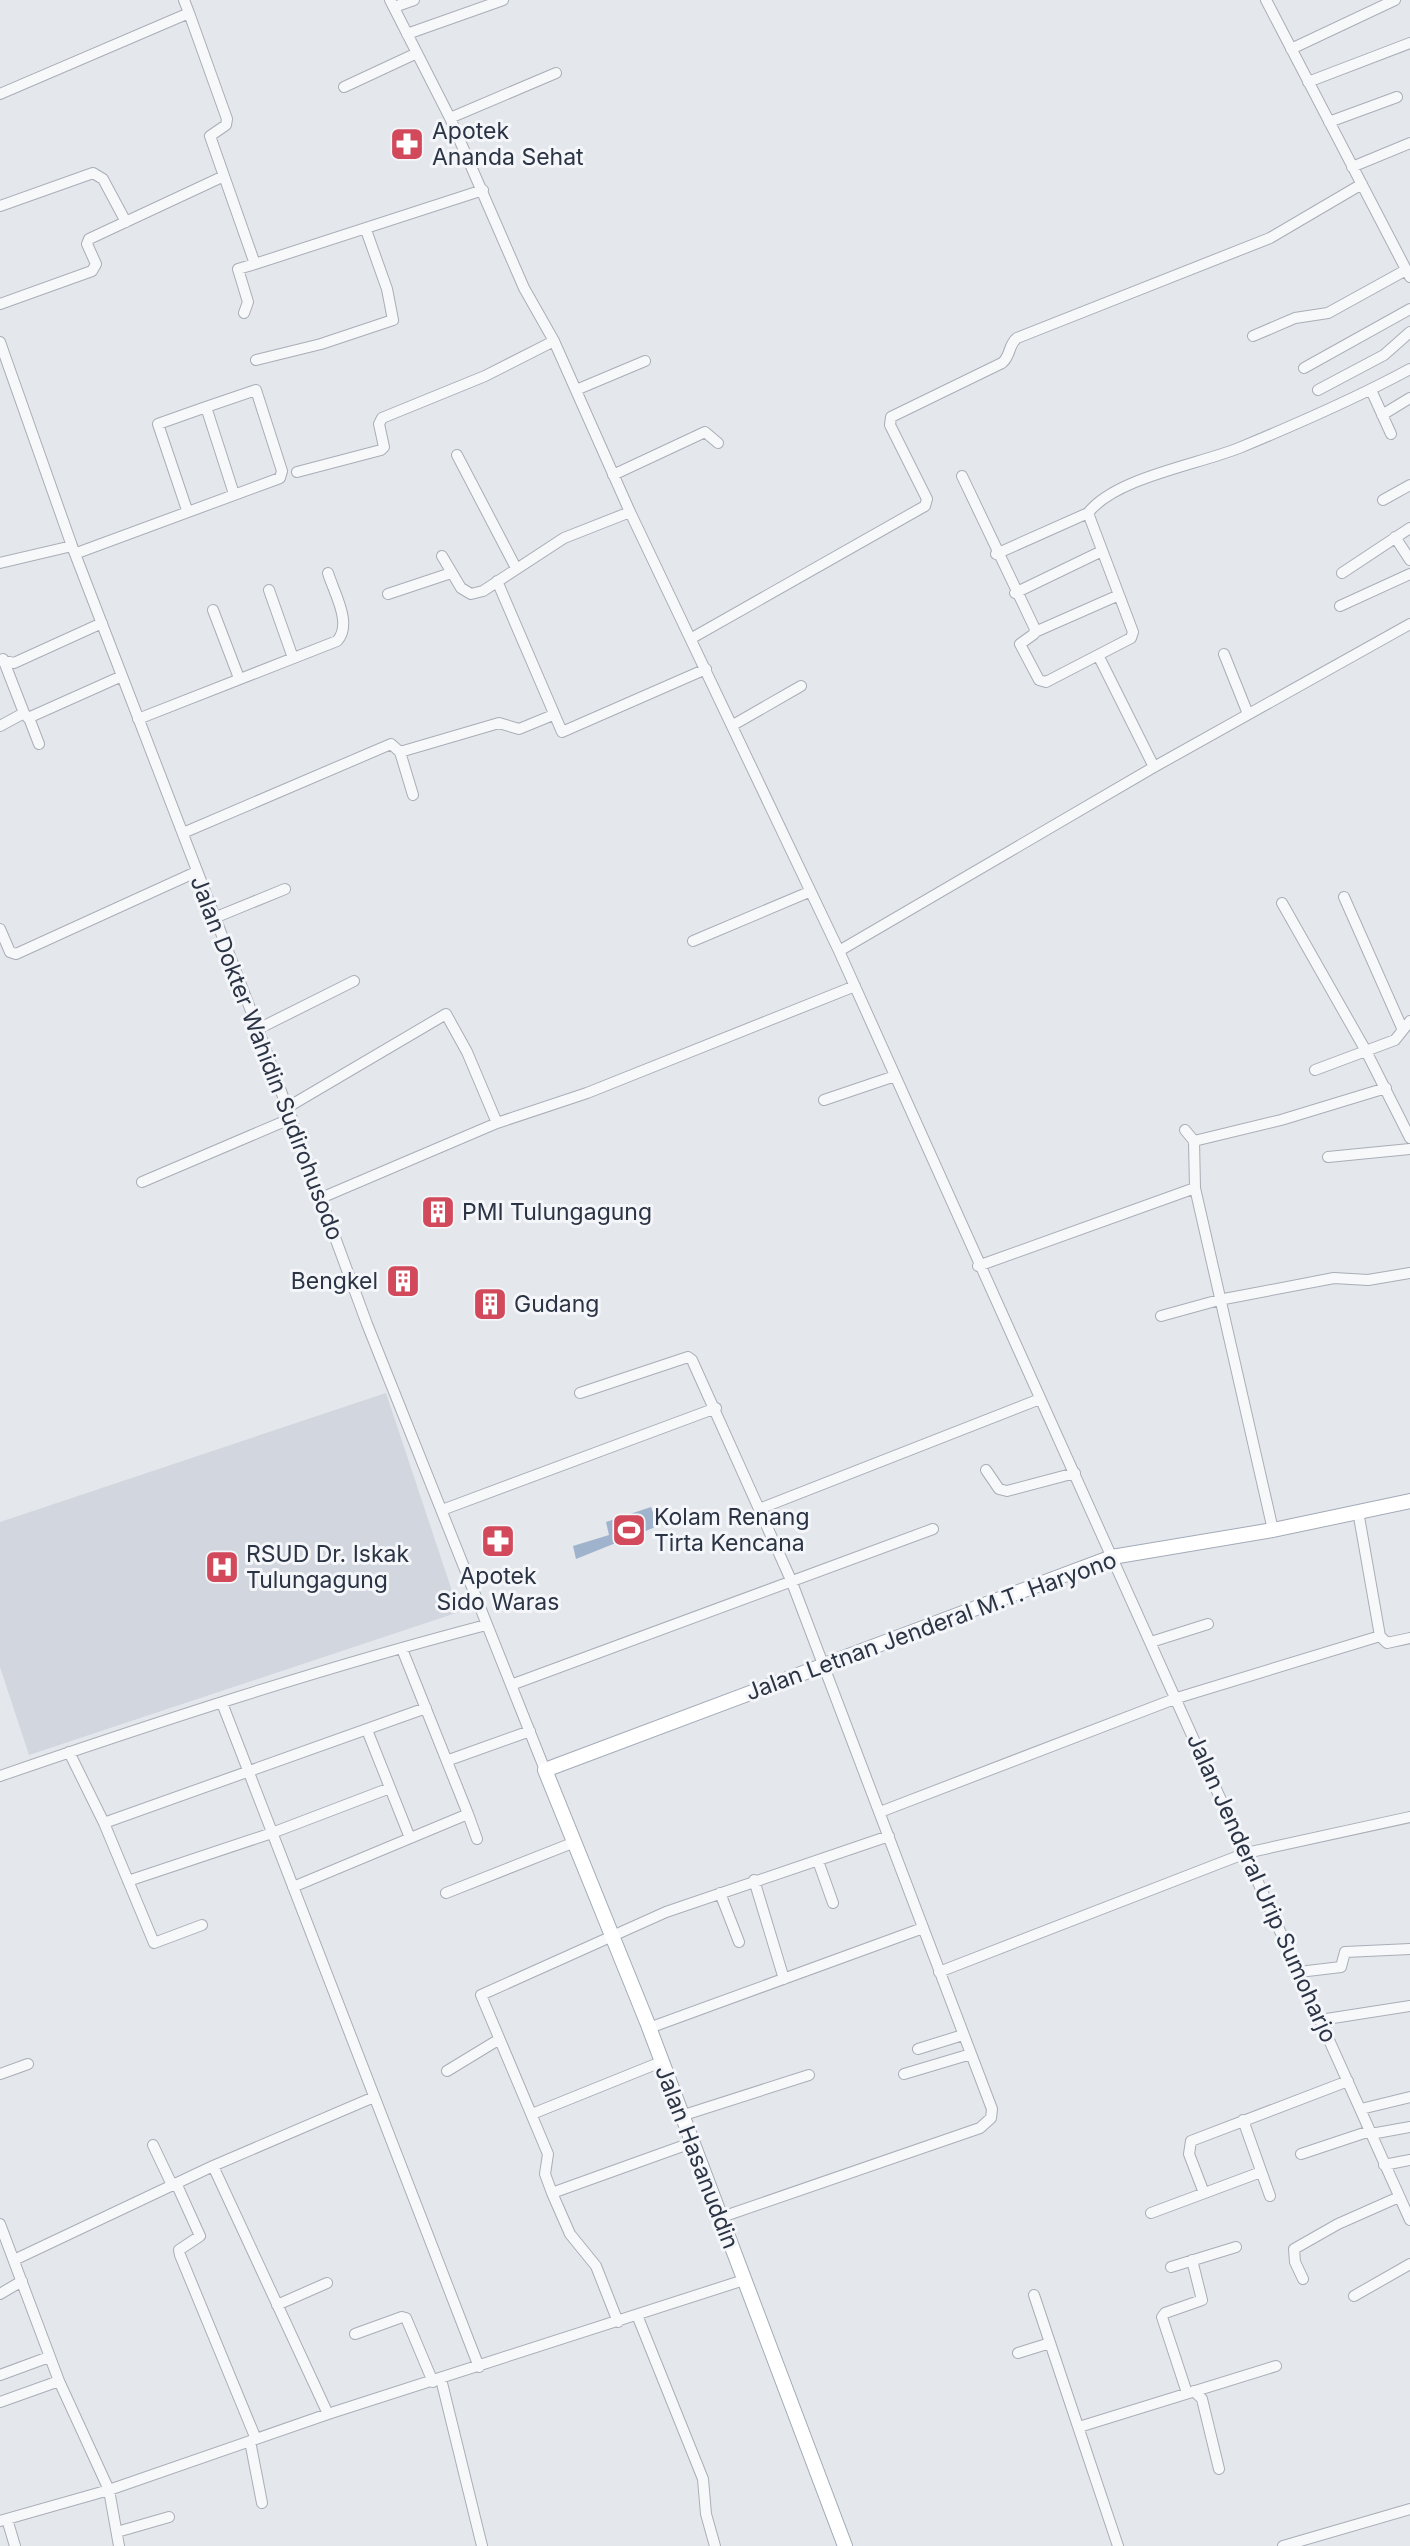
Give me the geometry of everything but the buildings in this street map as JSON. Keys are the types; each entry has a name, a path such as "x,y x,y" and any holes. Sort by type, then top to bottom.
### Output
{"main road":[{"name":"Jalan Letnan Jenderal M.T. Haryono","path":"545,1770 1112,1557 1273,1530 1410,1501"},
{"name":"Jalan Hasanuddin","path":"545,1770 649,2028 845,2546"}],"street":[{"path":"184,0 227,119 226,125 210,136 256,264"},
{"path":"392,4 414,0"},
{"path":"407,34 503,0"},
{"path":"1291,49 1395,0"},
{"path":"1253,337 1295,318 1328,313 1408,274 1291,49 1269,1"},
{"name":"Jalan Jenderal Urip Sumoharjo","path":"392,4 450,118 524,288 554,341 630,512 839,951 978,1266 1177,1698 1410,2220"},
{"path":"0,94 188,13"},
{"path":"1308,82 1410,43"},
{"path":"344,87 417,53"},
{"path":"450,118 556,73"},
{"path":"1329,122 1397,97"},
{"path":"1352,167 1410,143"},
{"path":"0,206 97,174 126,222"},
{"path":"0,304 92,271 96,264 87,241 224,176"},
{"path":"692,638 925,506 927,499 890,425 891,418 1002,363 1017,338 1270,238 1362,184"},
{"path":"244,313 248,302 239,269 483,190"},
{"path":"256,360 321,344 393,320 387,289 366,230"},
{"path":"1398,254 1410,249"},
{"path":"1304,368 1410,309"},
{"path":"1318,390 1384,355 1410,332"},
{"path":"297,472 381,450 384,447 379,424 382,418 485,376 554,341"},
{"name":"Jalan Dokter Wahidin Sudirohusodo","path":"0,342 102,623 290,1112 367,1324 545,1770"},
{"path":"576,390 645,361"},
{"path":"996,554 1088,513 1099,499 1119,488 1239,447 1371,390 1410,369"},
{"path":"0,564 75,549 280,478 282,471 256,390 158,424 187,510"},
{"path":"1371,390 1391,434"},
{"path":"1382,415 1410,398"},
{"path":"206,407 234,494"},
{"path":"613,475 705,432 718,443"},
{"path":"457,455 516,568"},
{"path":"962,476 996,554 1035,632"},
{"path":"1383,500 1410,485"},
{"path":"442,556 461,588 471,594 483,592 564,538 630,512"},
{"path":"1088,513 1119,595 1132,635 1043,682 1020,644 1035,632 1119,595"},
{"path":"1342,573 1410,527"},
{"path":"1395,537 1410,560"},
{"path":"1016,593 1102,551"},
{"path":"138,719 337,641 342,635 344,621 328,573"},
{"path":"388,594 451,573"},
{"path":"1340,606 1410,574"},
{"path":"497,581 560,731 564,732 706,669"},
{"path":"269,590 293,658"},
{"path":"214,610 239,678"},
{"path":"2,659 14,663 102,623"},
{"path":"839,951 1154,767 1410,625"},
{"path":"1224,654 1248,714"},
{"path":"1098,655 1154,767"},
{"path":"2,659 39,744"},
{"path":"0,726 122,676"},
{"path":"733,725 801,686"},
{"path":"400,752 499,723 519,729 553,715"},
{"path":"183,833 386,746 396,746 400,752 413,795"},
{"path":"0,929 10,952 16,954 196,872"},
{"path":"214,918 285,889"},
{"path":"693,941 809,892"},
{"path":"1315,1070 1395,1040 1406,1024 1344,897"},
{"path":"1282,903 1366,1051 1410,1138"},
{"path":"258,1029 354,981"},
{"path":"321,1198 497,1122 587,1093 855,986"},
{"path":"142,1182 290,1112 446,1014 467,1052 497,1122"},
{"path":"824,1100 895,1076"},
{"path":"1194,1141 1281,1120 1386,1088"},
{"path":"1185,1130 1194,1141 1195,1188 1273,1530"},
{"path":"1328,1157 1410,1149"},
{"path":"978,1266 1195,1188"},
{"path":"1161,1316 1219,1300 1334,1278 1367,1280 1410,1273"},
{"path":"580,1393 688,1357 692,1360 716,1408 791,1580 992,2109 987,2124 719,2218"},
{"path":"759,1509 1040,1399"},
{"path":"442,1510 716,1408"},
{"path":"986,1470 999,1489 1007,1491 1074,1473"},
{"path":"1358,1511 1380,1636 1387,1643 1410,1637"},
{"path":"511,1685 933,1529"},
{"path":"1151,1642 1208,1624"},
{"path":"0,1776 222,1703 486,1625"},
{"path":"880,1812 1177,1698 1380,1636"},
{"path":"404,1654 449,1759 477,1839"},
{"path":"222,1703 479,2367"},
{"path":"104,1823 426,1707"},
{"path":"367,1730 410,1838"},
{"path":"449,1759 530,1731"},
{"path":"69,1752 104,1823 154,1943 202,1925"},
{"path":"128,1881 272,1833 390,1787"},
{"path":"293,1887 468,1814"},
{"path":"939,1972 1246,1853 1410,1817"},
{"path":"618,2322 596,2266 570,2234 552,2193 545,2174 548,2154 498,2040 482,1994 666,1912 889,1836"},
{"path":"446,1893 575,1842"},
{"path":"818,1861 833,1903"},
{"path":"754,1880 785,1979"},
{"path":"720,1893 738,1942"},
{"path":"649,2028 923,1928"},
{"path":"1299,1972 1341,1967 1345,1952 1410,1950"},
{"path":"1320,2020 1410,2006"},
{"path":"918,2049 963,2035"},
{"path":"447,2071 498,2040"},
{"path":"904,2074 971,2054"},
{"path":"532,2114 661,2062"},
{"path":"0,2074 28,2064"},
{"path":"681,2116 809,2075"},
{"path":"1203,2193 1189,2154 1191,2141 1348,2081"},
{"path":"14,2260 174,2184 374,2097"},
{"path":"1361,2109 1410,2097"},
{"path":"1243,2120 1270,2196"},
{"path":"1301,2154 1371,2133 1410,2127"},
{"path":"552,2193 691,2143"},
{"path":"153,2145 201,2236 179,2250 180,2255 253,2440 262,2503"},
{"path":"1384,2165 1410,2160"},
{"path":"214,2166 328,2414"},
{"path":"1151,2213 1261,2172"},
{"path":"1303,2279 1295,2262 1294,2249 1338,2224 1399,2197"},
{"path":"1,2232 14,2260 58,2381 109,2490 120,2546"},
{"path":"1171,2267 1236,2246"},
{"path":"1192,2260 1202,2300 1166,2313 1162,2317 1191,2392 1202,2399 1219,2469"},
{"path":"1354,2295 1410,2264"},
{"path":"15,2546 4,2520 109,2490 328,2414 744,2280"},
{"path":"0,2294 22,2281"},
{"path":"277,2305 327,2283"},
{"path":"1034,2295 1118,2546"},
{"path":"637,2315 703,2479 706,2514 715,2546"},
{"path":"355,2334 402,2317 406,2318 437,2380 482,2546"},
{"path":"1018,2353 1050,2343"},
{"path":"0,2375 49,2357"},
{"path":"1079,2427 1276,2365"},
{"path":"0,2402 58,2381"},
{"path":"1283,2546 1314,2541 1410,2509"},
{"path":"117,2532 169,2517"}],"shaded area":[{"name":"RSUD Dr. Iskak Tulungagung","path":"386,1393 459,1612 29,1755 0,1667 0,1522"}],"water":[{"name":"Kolam Renang Tirta Kencana","path":"651,1507 658,1526 576,1559 573,1546 609,1535 606,1522"}],"place":[{"name":"Apotek Ananda Sehat","path":"407,144"},
{"name":"PMI Tulungagung","path":"438,1212"},
{"name":"Bengkel","path":"403,1281"},
{"name":"Gudang","path":"490,1304"},
{"name":"Kolam Renang Tirta Kencana","path":"629,1530"},
{"name":"Apotek Sido Waras","path":"498,1541"},
{"name":"RSUD Dr. Iskak Tulungagung","path":"222,1567"}]}
